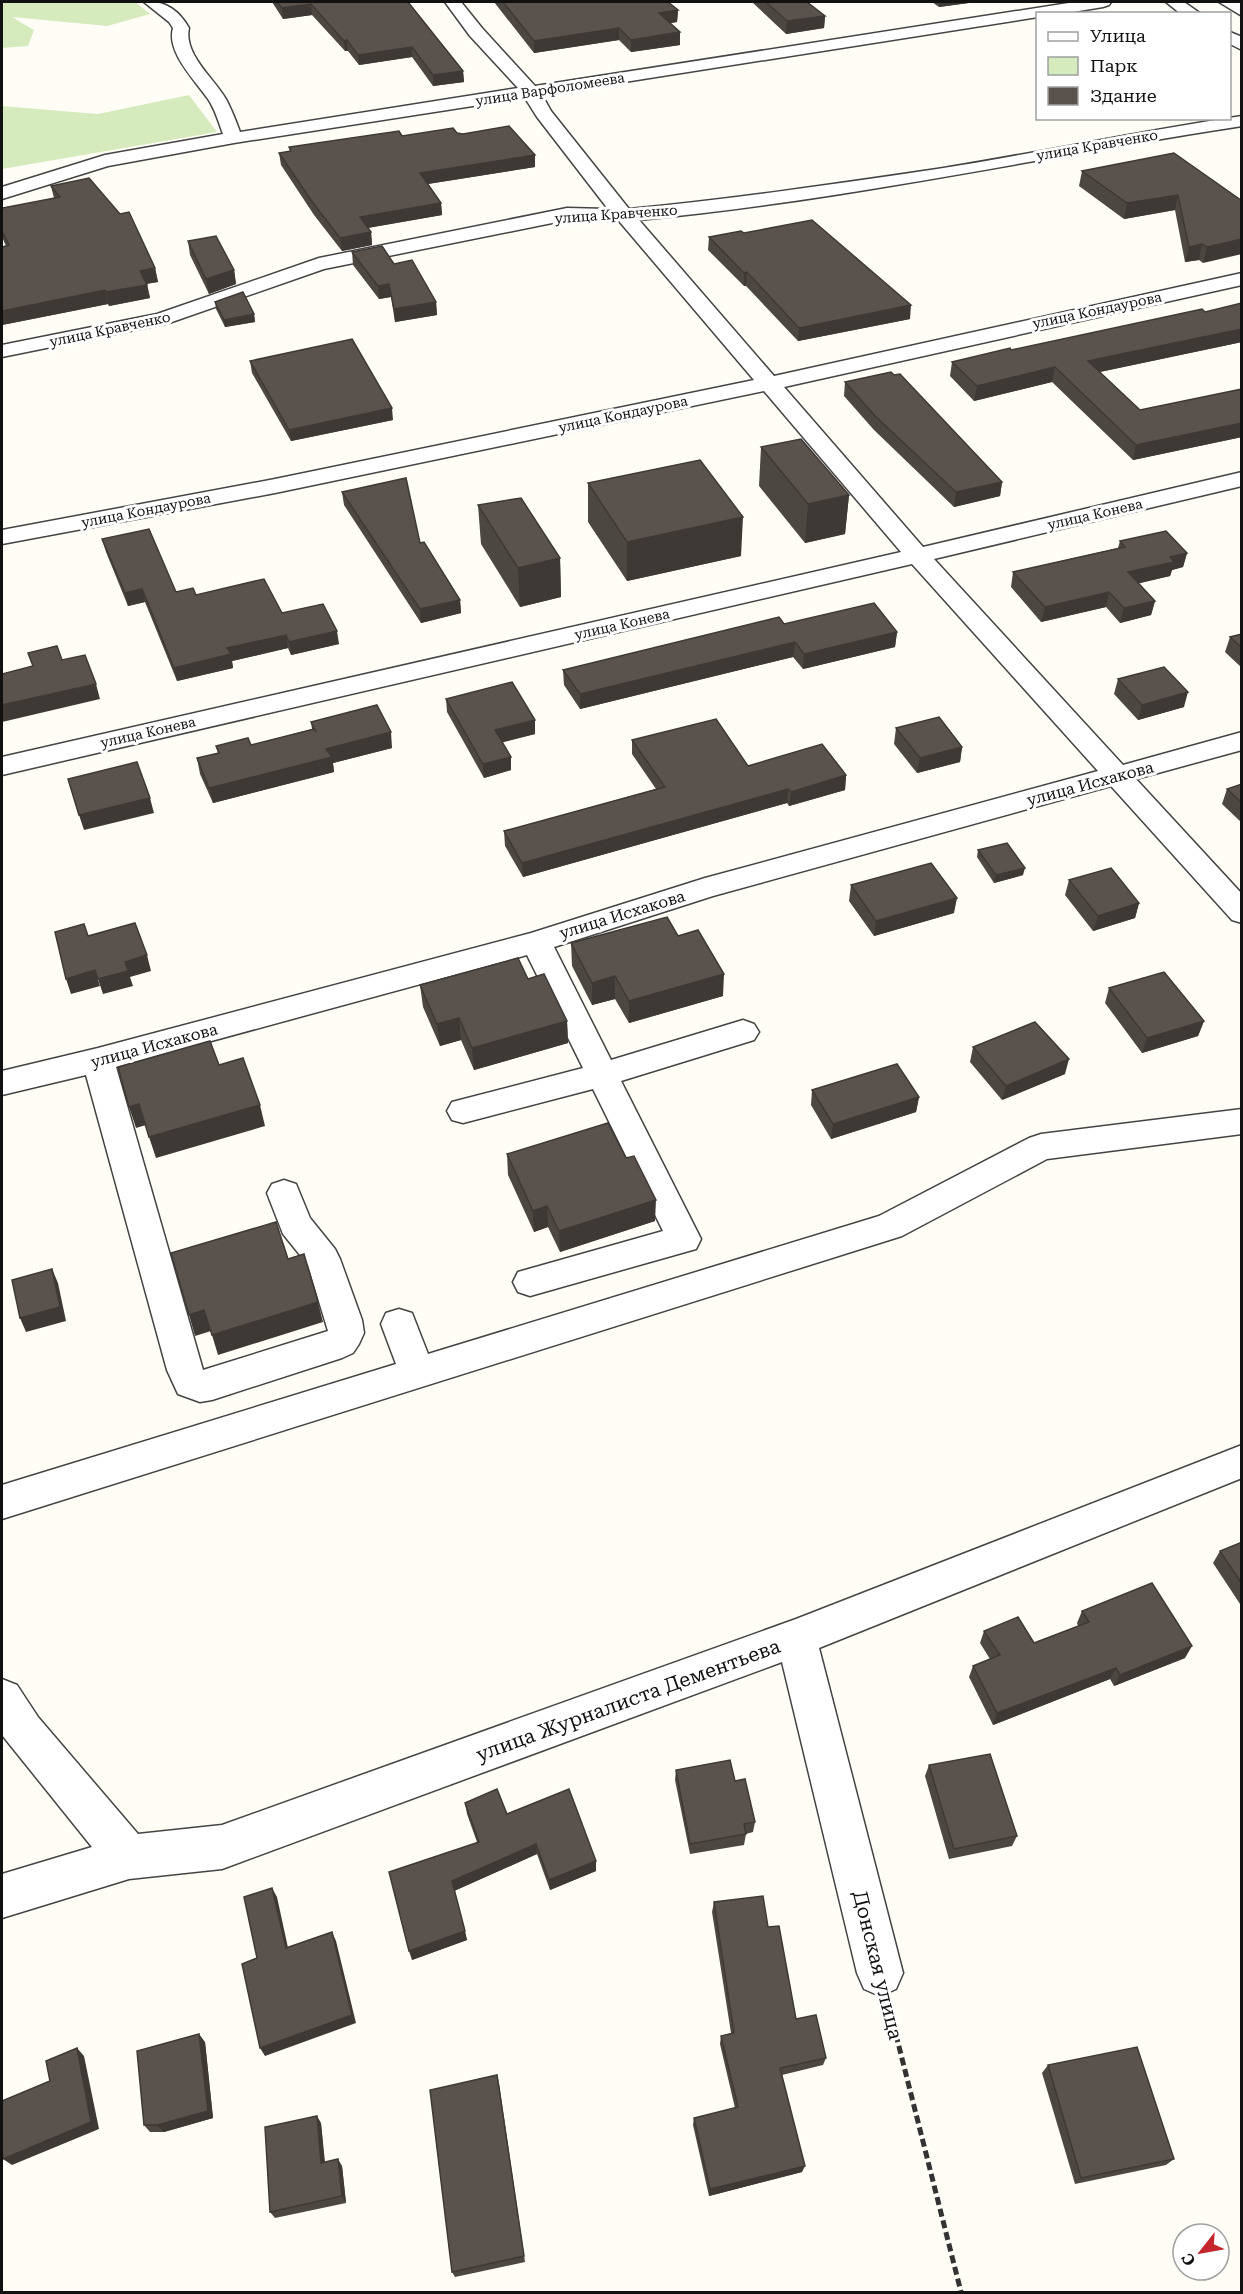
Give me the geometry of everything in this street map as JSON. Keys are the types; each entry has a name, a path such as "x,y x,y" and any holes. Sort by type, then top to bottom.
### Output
{"street":[{"path":"152,2 176,19 182,28 179,36 192,67 218,100 234,138"},
{"path":"453,2 476,32 531,92 543,113 625,215 918,556 1242,914"},
{"name":"улица Варфоломеева","path":"1039,12 1103,2"},
{"path":"1174,2 1190,12"},
{"path":"1227,2 1242,11"},
{"name":"улица Варфоломеева","path":"2,193 105,161 234,138 1036,13"},
{"name":"улица Кравченко","path":"2,351 162,320 319,264 567,214 625,215 691,208 938,174 1156,134 1242,121"},
{"name":"улица Кондаурова","path":"2,537 275,486 771,383 1242,279"},
{"name":"улица Конева","path":"2,766 918,556 1242,479"},
{"name":"улица Исхакова","path":"2,1083 98,1060 536,942 705,888 1242,741"},
{"path":"530,1282 684,1239 536,942"},
{"path":"463,1111 602,1075 743,1032"},
{"path":"98,1060 185,1370 191,1383 200,1386 329,1347 340,1342 346,1333 344,1320 322,1259 295,1224 284,1193"},
{"path":"2,1502 890,1226 1041,1148 1242,1121"},
{"path":"399,1324 417,1373"},
{"name":"улица Журналиста Дементьева","path":"2,1896 129,1857 222,1847 796,1638 1242,1461"},
{"name":"Донская улица","path":"796,1638 880,1973"},
{"path":"2,1700 23,1731 129,1857"}],"path":[{"name":"Донская улица","path":"880,1973 961,2292"}],"green space":[{"path":"2,2 135,2 150,14 107,26 12,17 34,30 28,46 2,48"},
{"path":"189,95 217,132 2,169 2,106 98,114"}],"building":[{"path":"277,2 408,2 463,71 433,75 412,47 358,55 347,40 344,41 311,4 282,8"},
{"path":"503,2 668,2 678,10 659,13 680,32 631,40 619,28 534,41"},
{"path":"766,2 807,2 825,16 787,21"},
{"path":"509,126 535,155 420,173 441,203 360,217 371,232 340,238 279,153 291,151 289,147 399,131 402,136 453,128 457,133 463,134"},
{"path":"1174,153 1242,201 1242,239 1207,247 1202,244 1189,247 1178,195 1127,203 1082,171"},
{"path":"89,178 120,214 129,212 155,268 140,271 147,285 106,292 105,290 2,311 2,247 9,245 2,231 2,208 60,197 51,186"},
{"path":"812,220 911,305 799,328 747,272 744,273 709,237"},
{"path":"216,236 234,270 206,279 188,241"},
{"path":"382,246 394,264 412,260 436,302 394,309 389,284 378,286 352,252"},
{"path":"243,292 254,314 224,320 215,302"},
{"path":"1242,303 1242,329 1088,361 1140,410 1242,389 1242,423 1136,445 1055,367 977,386 952,362 1010,348 1011,350 1202,309 1205,312"},
{"path":"352,339 392,408 289,430 250,361"},
{"path":"891,372 894,375 900,374 1002,482 956,492 875,416 845,382"},
{"path":"801,439 849,495 808,504 761,447"},
{"path":"700,460 743,517 627,542 588,483"},
{"path":"406,478 420,543 424,542 460,600 420,609 342,492"},
{"path":"521,498 560,558 518,568 478,505"},
{"path":"149,529 176,592 193,588 196,595 264,579 282,613 323,604 337,631 289,642 286,635 227,648 231,654 174,668 142,589 125,593 102,539"},
{"path":"1166,531 1187,553 1170,557 1174,562 1128,572 1155,601 1124,608 1109,592 1045,607 1013,572 1125,547 1120,541"},
{"path":"874,603 897,632 804,654 795,642 580,694 563,670 779,617 784,624"},
{"path":"1242,634 1242,648 1230,637"},
{"path":"57,646 62,660 85,655 96,684 2,705 2,674 33,666 28,653"},
{"path":"1164,667 1188,692 1142,705 1118,679"},
{"path":"512,682 535,720 495,730 511,757 483,764 446,699"},
{"path":"377,705 391,732 326,749 332,757 209,788 197,758 219,753 216,746 248,738 251,745 314,729 316,732 311,722"},
{"path":"939,717 962,747 920,758 896,728"},
{"path":"716,719 748,766 822,744 846,775 791,792 788,789 522,863 504,831 665,787 632,740"},
{"path":"137,762 150,798 79,815 68,779"},
{"path":"1242,784 1242,803 1227,789"},
{"path":"1007,843 1025,868 996,875 978,850"},
{"path":"931,863 957,898 876,921 851,885"},
{"path":"1111,868 1139,903 1098,916 1069,880"},
{"path":"667,917 678,936 698,930 724,974 629,1001 615,976 592,983 571,943"},
{"path":"135,923 147,955 125,962 128,971 98,979 95,970 66,979 55,932 84,924 88,936"},
{"path":"518,958 528,979 544,974 567,1021 472,1048 459,1018 437,1024 420,985"},
{"path":"1164,972 1204,1021 1147,1038 1109,988"},
{"path":"1035,1022 1069,1059 1006,1086 973,1047"},
{"path":"210,1041 219,1065 243,1058 260,1105 149,1137 139,1104 129,1107 118,1067"},
{"path":"897,1064 919,1097 833,1124 812,1090"},
{"path":"608,1123 626,1158 634,1156 656,1200 559,1231 547,1206 533,1211 507,1154"},
{"path":"276,1222 288,1259 304,1254 318,1302 212,1335 204,1310 189,1315 171,1253"},
{"path":"52,1269 60,1307 20,1318 12,1280"},
{"path":"1242,1542 1242,1584 1220,1551"},
{"path":"1152,1583 1192,1646 1120,1675 1116,1668 997,1713 973,1666 1000,1655 984,1631 1018,1617 1034,1643 1089,1622 1082,1611"},
{"path":"990,1754 1017,1836 954,1849 929,1765"},
{"path":"730,1760 735,1781 745,1779 755,1822 744,1824 746,1834 690,1844 676,1770"},
{"path":"497,1789 507,1814 569,1789 596,1861 549,1880 536,1844 452,1881 465,1931 409,1951 389,1872 479,1842 465,1803"},
{"path":"272,1888 286,1948 332,1932 352,2015 260,2048 242,1964 257,1958 244,1897"},
{"path":"763,1896 768,1927 779,1926 796,2019 816,2015 826,2058 780,2068 805,2166 710,2189 694,2118 738,2107 721,2036 734,2033 714,1902"},
{"path":"199,2034 208,2111 157,2125 144,2125 137,2051"},
{"path":"1137,2047 1174,2159 1081,2178 1048,2065"},
{"path":"77,2048 91,2122 3,2159 2,2101 50,2081 46,2061"},
{"path":"497,2075 524,2256 452,2272 430,2090"},
{"path":"317,2116 321,2163 338,2159 342,2196 270,2212 265,2127"}]}
